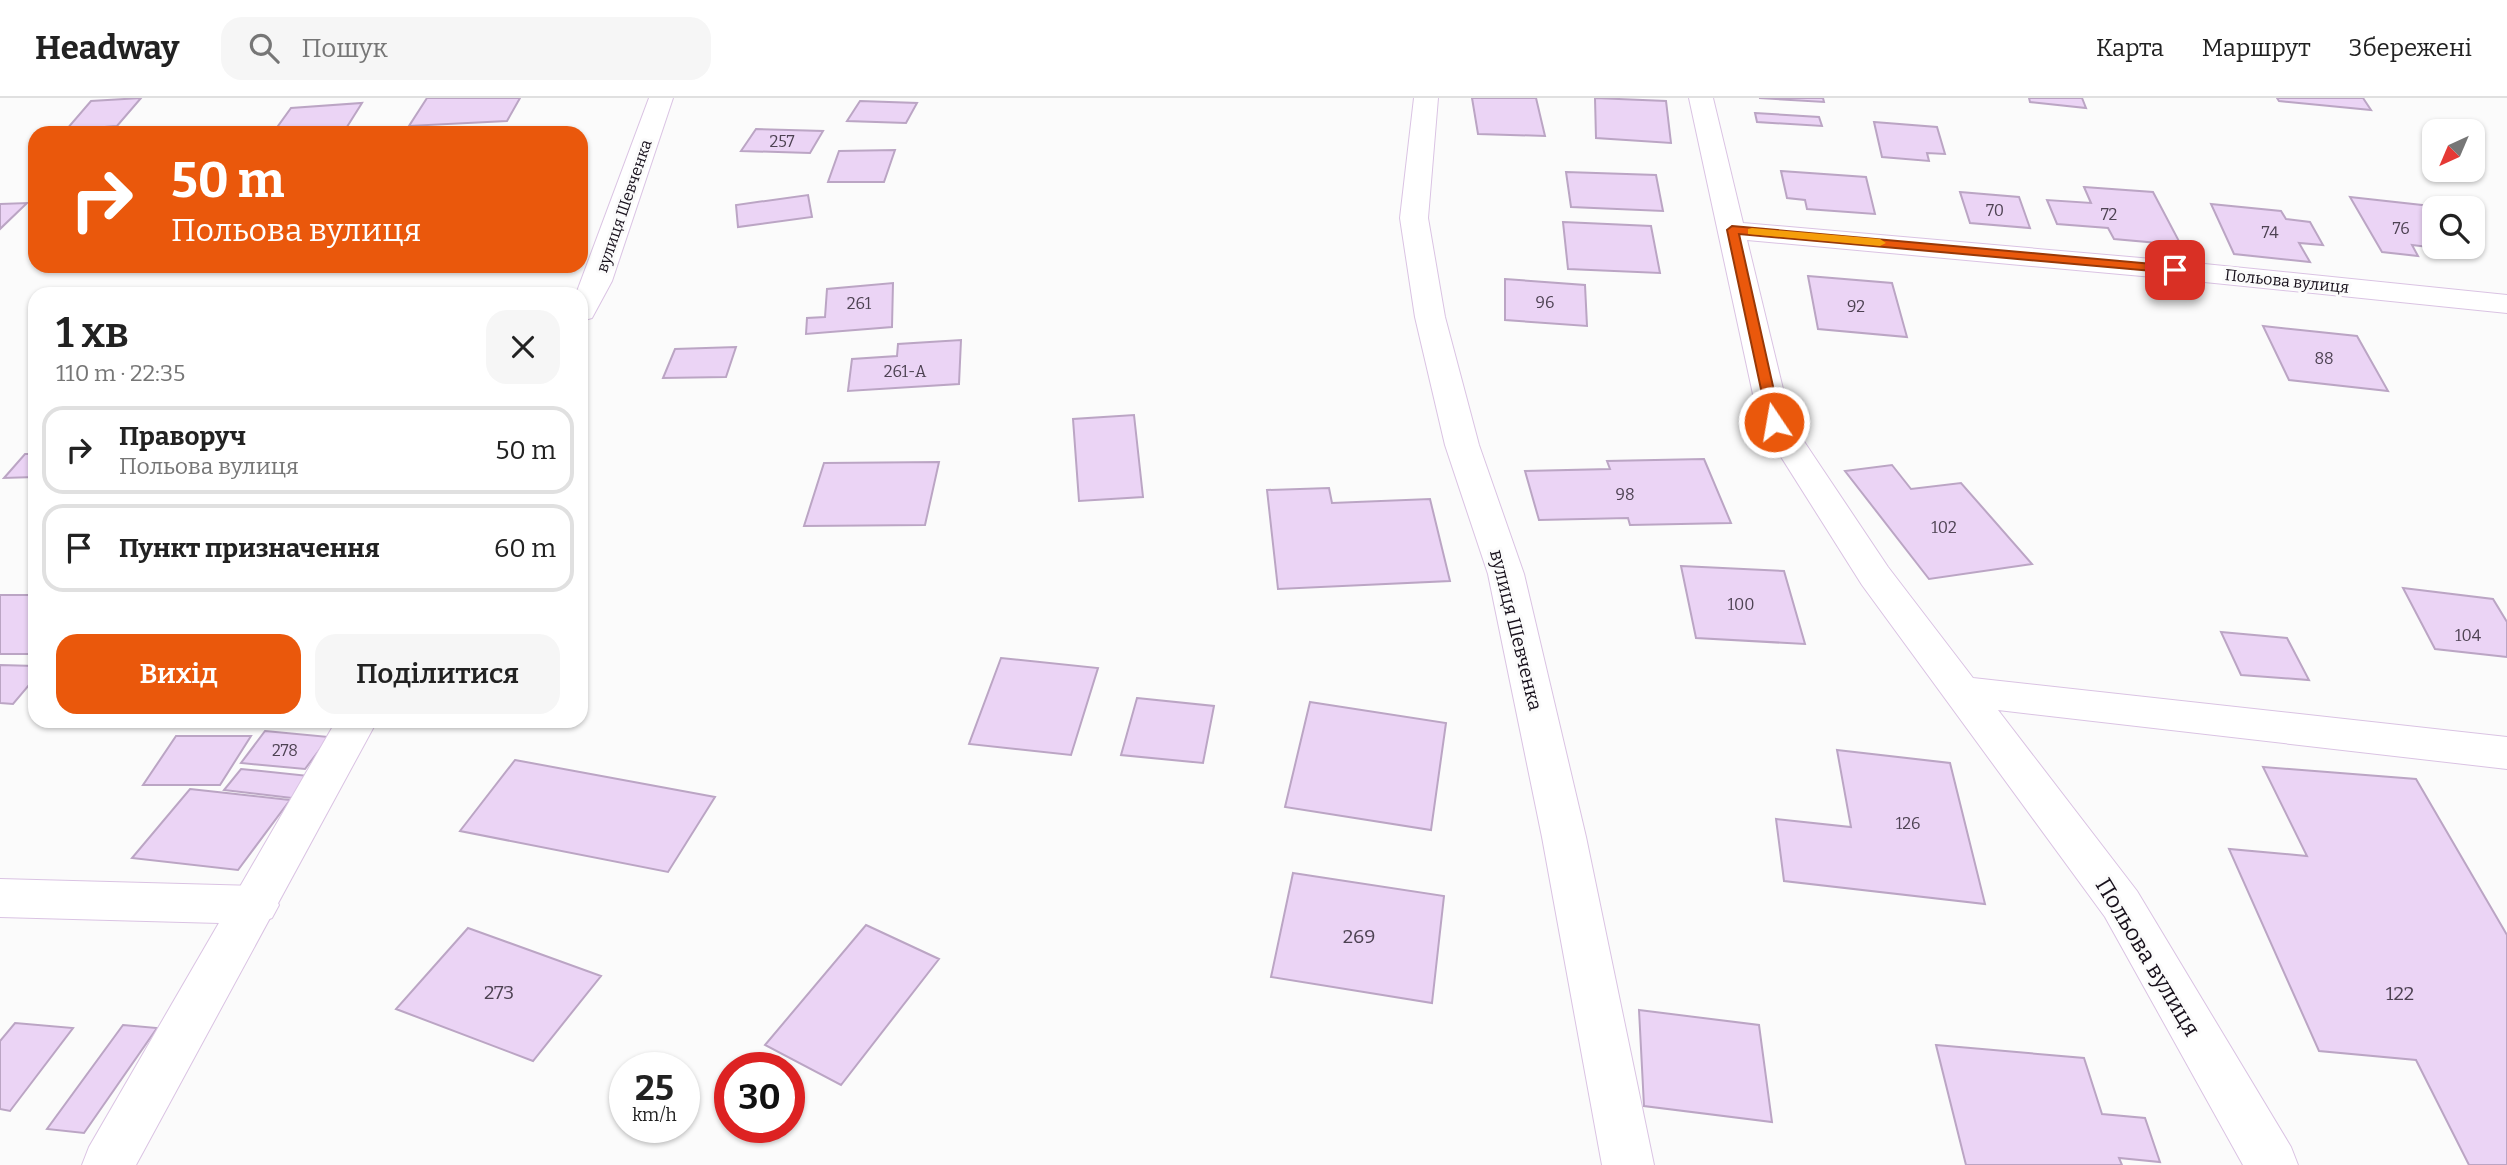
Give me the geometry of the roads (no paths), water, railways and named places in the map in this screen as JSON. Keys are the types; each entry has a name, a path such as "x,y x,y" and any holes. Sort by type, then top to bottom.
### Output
{"street":[{"name":"вулиця Шевченка","path":"588,298 597,281 661,98"},
{"name":"вулиця Шевченка","path":"1426,98 1414,218 1430,317 1462,445 1506,574 1564,837 1628,1165"},
{"name":"Польова вулиця","path":"1701,98 1774,422 1875,576 2121,904 2272,1165"},
{"name":"Польова вулиця","path":"1732,230 2175,270 2507,304"},
{"path":"1960,691 2507,753"},
{"path":"108,1165 353,728"},
{"path":"0,898 256,905"}]}
